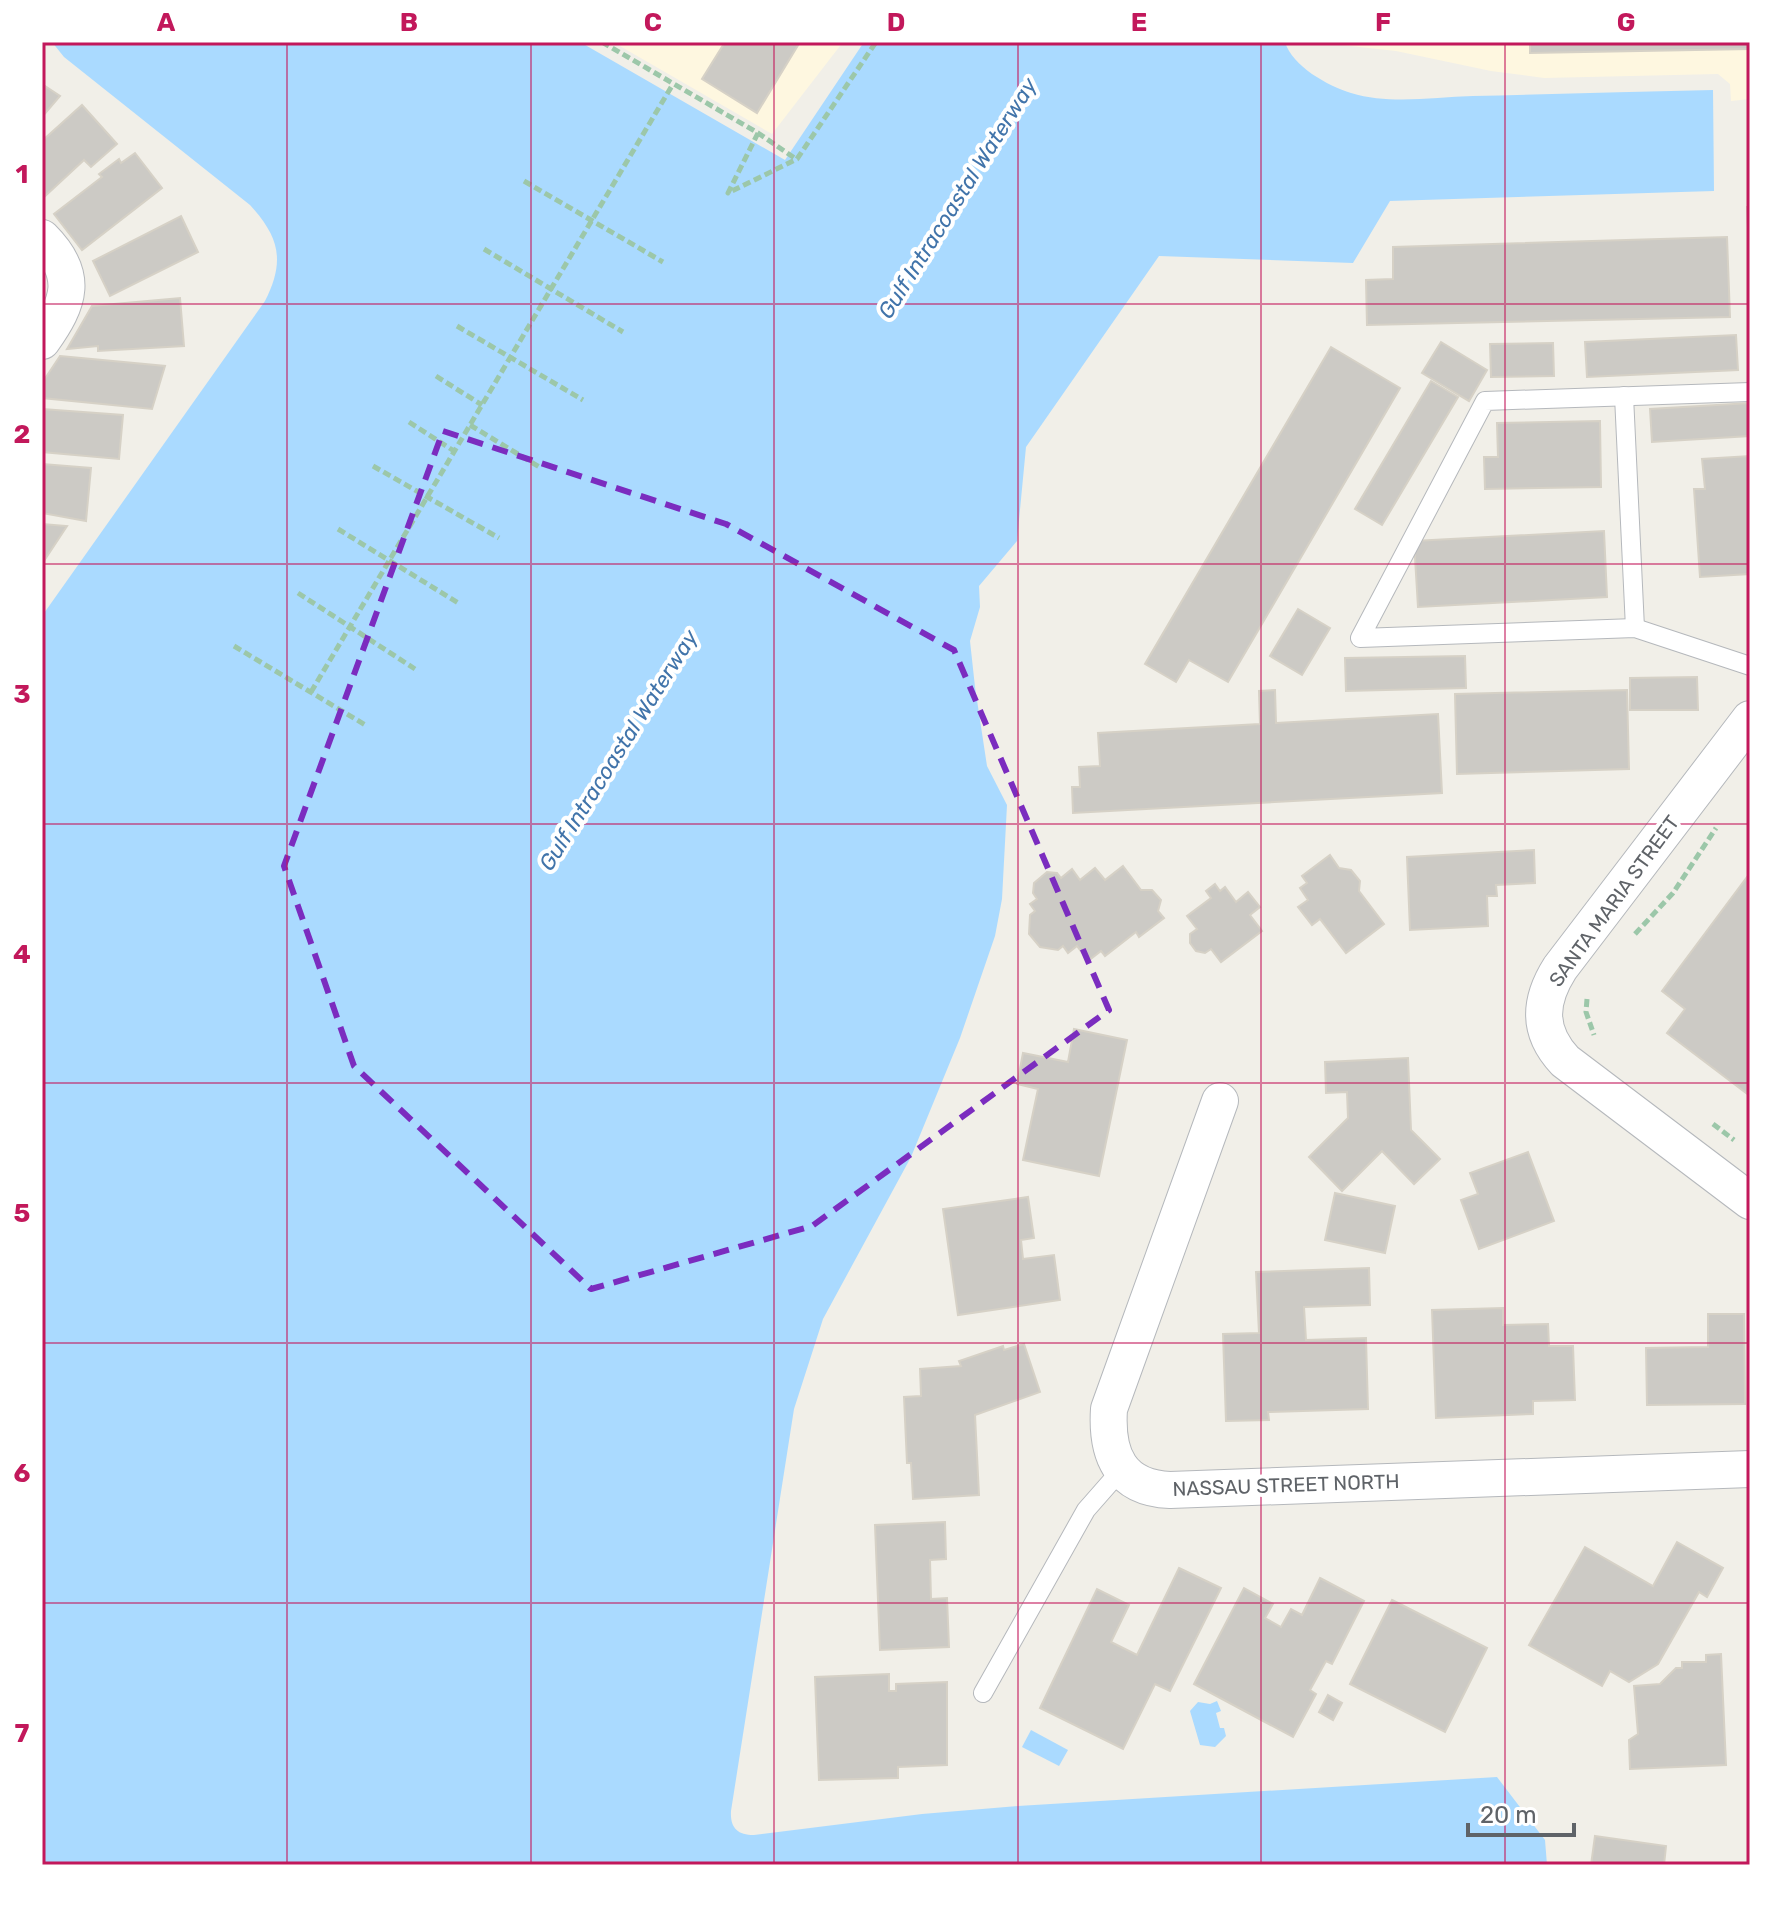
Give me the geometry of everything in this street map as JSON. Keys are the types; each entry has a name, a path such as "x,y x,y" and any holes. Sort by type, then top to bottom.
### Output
{"street":[{"path":"42,238 62,260 67,282 58,317 42,341"},
{"name":"SANTA MARIA STREET","path":"1750,719 1560,968 1546,994 1543,1014 1553,1045 1565,1061 1750,1201"},
{"path":"1122,1469 1110,1443 1109,1409 1220,1101"},
{"name":"NASSAU STREET NORTH","path":"1122,1469 1145,1486 1170,1490 1750,1469"}],"lane":[{"path":"1750,392 1485,401 1360,638 1635,628 1750,666"},
{"path":"1624,396 1635,628"},
{"path":"983,1693 1086,1510 1122,1469"}],"path":[{"path":"602,42 797,159"},
{"path":"758,133 728,193 797,159 876,42"},
{"path":"311,692 673,84"},
{"path":"524,181 663,262"},
{"path":"484,249 623,332"},
{"path":"457,326 583,400"},
{"path":"436,376 482,405"},
{"path":"409,422 454,451"},
{"path":"470,424 541,468"},
{"path":"373,466 499,538"},
{"path":"338,529 460,604"},
{"path":"298,593 415,669"},
{"path":"234,646 367,726"},
{"path":"1631,938 1673,893 1723,818"},
{"path":"1590,990 1586,1012 1589,1027 1597,1041"},
{"path":"1701,1116 1741,1146"}],"highlighted area":[{"path":"443,431 726,524 954,650 1109,1010 812,1226 591,1289 354,1066 284,866"}],"shaded area":[{"path":"613,42 843,42 772,134"},
{"path":"1314,42 1750,42 1750,99 1731,101 1730,84 1718,74 1544,78 1491,71 1396,51"}],"water":[{"name":"Gulf Intracoastal Waterway","path":"52,42 580,42 785,160 864,42 1285,42 1295,59 1322,80 1351,93 1381,99 1713,90 1714,191 1390,201 1353,263 1159,256 1026,447 1017,541 979,586 980,607 970,641 987,766 1007,805 1002,899 995,936 960,1038 911,1157 823,1319 794,1409 731,1811 736,1829 743,1834 754,1835 922,1814 1018,1806 1497,1777 1545,1840 1547,1865 42,1865 42,616 265,301 277,262 268,228 250,205 64,57"},
{"path":"1217,1701 1221,1711 1216,1713 1226,1736 1215,1747 1200,1745 1190,1711 1198,1702 1210,1704"},
{"path":"1031,1730 1068,1750 1059,1766 1022,1747"}],"building":[{"path":"725,42 800,42 757,113 702,79"},
{"path":"1530,42 1750,42 1750,49 1530,53"},
{"path":"42,84 60,96 42,117"},
{"path":"82,105 117,144 91,167 84,160 42,199 42,141"},
{"path":"135,153 162,188 82,250 54,214 102,177 99,174 119,159 121,163"},
{"path":"1750,206 1750,268 1747,207"},
{"path":"181,216 198,252 110,296 93,261"},
{"path":"1727,237 1730,317 1367,325 1366,280 1393,279 1393,247"},
{"path":"180,298 184,346 98,351 98,346 67,349 92,306"},
{"path":"1736,335 1738,370 1587,377 1585,342"},
{"path":"1441,342 1487,370 1469,401 1422,373"},
{"path":"1553,343 1554,376 1491,377 1490,344"},
{"path":"1331,347 1400,388 1228,682 1189,660 1176,682 1145,664"},
{"path":"60,356 165,366 152,409 42,398 42,383"},
{"path":"1431,381 1458,397 1382,525 1355,509"},
{"path":"1750,403 1750,436 1652,442 1650,409"},
{"path":"42,409 123,415 119,459 42,452"},
{"path":"1600,421 1601,487 1485,489 1484,457 1498,457 1497,423"},
{"path":"1750,456 1750,574 1700,577 1694,489 1705,489 1702,459"},
{"path":"42,464 91,468 86,521 42,513"},
{"path":"42,524 67,526 42,564"},
{"path":"1604,531 1607,597 1418,607 1414,541"},
{"path":"1298,609 1330,628 1302,675 1270,656"},
{"path":"1465,656 1466,688 1346,691 1345,658"},
{"path":"1697,677 1698,710 1630,710 1630,678"},
{"path":"1275,690 1276,723 1438,714 1442,793 1073,813 1072,787 1080,787 1079,767 1100,766 1098,733 1260,724 1259,691"},
{"path":"1627,690 1629,769 1457,774 1455,694"},
{"path":"1534,850 1535,883 1496,885 1497,896 1487,896 1488,926 1410,930 1407,857"},
{"path":"1330,855 1339,868 1351,870 1360,881 1359,891 1384,924 1346,953 1320,919 1312,925 1298,907 1308,900 1300,888 1307,883 1302,876"},
{"path":"1123,866 1141,890 1152,890 1161,900 1158,911 1164,918 1139,937 1136,932 1105,956 1101,951 1088,961 1077,946 1068,953 1063,946 1058,950 1040,947 1029,934 1030,915 1035,911 1030,904 1037,899 1033,893 1034,883 1047,872 1057,873 1061,878 1072,869 1080,880 1095,868 1105,880"},
{"path":"1750,873 1750,1096 1667,1033 1685,1009 1662,991"},
{"path":"1215,884 1220,891 1225,887 1236,902 1248,892 1260,907 1250,915 1262,931 1221,962 1211,949 1205,953 1196,951 1190,943 1190,934 1197,929 1187,916 1211,898 1206,891"},
{"path":"1074,1029 1127,1040 1099,1176 1023,1160 1038,1089 1017,1084 1023,1053 1068,1062"},
{"path":"1408,1058 1411,1130 1440,1159 1414,1184 1382,1151 1342,1191 1309,1157 1348,1118 1347,1092 1326,1093 1325,1062"},
{"path":"1528,1152 1554,1221 1479,1249 1461,1200 1478,1194 1470,1173"},
{"path":"1335,1193 1395,1206 1385,1253 1325,1240"},
{"path":"1028,1197 1034,1238 1021,1240 1023,1259 1054,1255 1060,1300 958,1315 943,1209"},
{"path":"1369,1268 1370,1305 1304,1307 1306,1340 1366,1338 1368,1409 1268,1412 1269,1420 1226,1421 1223,1334 1259,1333 1256,1272"},
{"path":"1503,1308 1503,1325 1548,1324 1549,1346 1573,1346 1575,1400 1533,1401 1533,1414 1436,1418 1432,1310"},
{"path":"1708,1314 1744,1314 1745,1404 1647,1405 1646,1348 1708,1347"},
{"path":"1024,1344 1040,1392 975,1415 979,1495 913,1499 911,1463 907,1463 904,1397 921,1396 920,1369 961,1366 959,1361 1003,1346 1004,1350"},
{"path":"945,1522 946,1559 930,1560 931,1599 947,1598 949,1647 880,1650 875,1525"},
{"path":"1677,1542 1723,1568 1707,1597 1699,1592 1658,1664 1629,1682 1610,1671 1602,1686 1529,1645 1585,1547 1653,1586"},
{"path":"1179,1568 1221,1588 1170,1691 1155,1684 1123,1749 1040,1708 1097,1589 1129,1605 1111,1642 1137,1655"},
{"path":"1320,1578 1364,1601 1332,1664 1326,1661 1310,1690 1316,1694 1293,1737 1194,1684 1244,1588 1273,1604 1265,1618 1281,1627 1291,1609 1302,1615"},
{"path":"1392,1600 1487,1648 1445,1732 1350,1684"},
{"path":"1721,1654 1726,1765 1630,1769 1629,1740 1638,1734 1634,1686 1660,1684 1676,1668 1682,1668 1682,1662 1706,1662 1706,1655"},
{"path":"889,1674 889,1691 896,1691 896,1684 947,1682 947,1765 898,1767 898,1778 819,1780 815,1677"},
{"path":"1328,1695 1342,1703 1333,1720 1319,1712"},
{"path":"1595,1836 1666,1846 1664,1865 1591,1865"}]}
